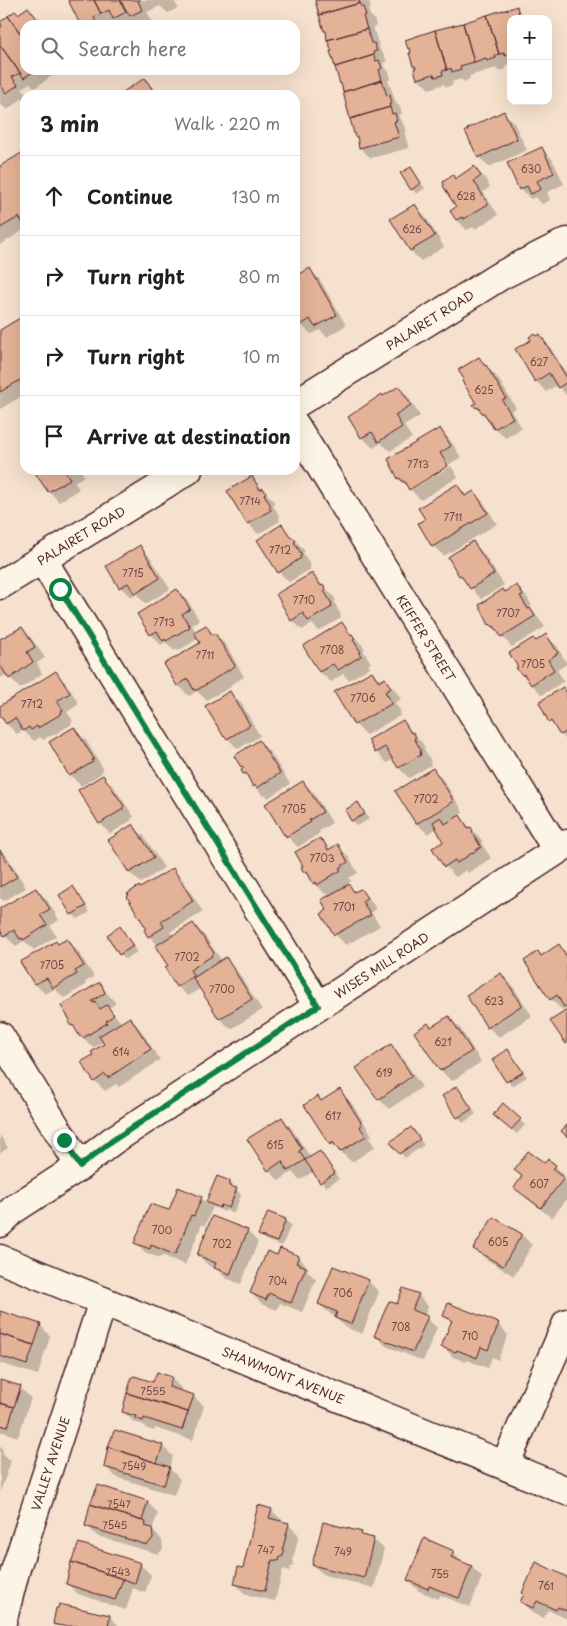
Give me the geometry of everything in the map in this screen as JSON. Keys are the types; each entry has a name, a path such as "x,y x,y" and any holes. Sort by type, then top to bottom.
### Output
{"street":[{"name":"PALAIRET ROAD","path":"300,401 500,276 567,242"},
{"name":"KEIFFER STREET","path":"300,433 562,847"},
{"name":"PALAIRET ROAD","path":"0,585 180,475"},
{"path":"42,560 318,1006"},
{"name":"WISES MILL ROAD","path":"0,1222 14,1209 80,1166 112,1141 562,847"},
{"path":"0,1036 80,1166"},
{"name":"SHAWMONT AVENUE","path":"0,1259 567,1491"},
{"name":"VALLEY AVENUE","path":"1,1626 16,1568 103,1301"},
{"path":"505,1465 567,1323"}],"building":[{"path":"68,0 94,0 101,14 94,17 95,20 78,20"},
{"path":"94,0 120,0 126,12 113,19 109,10 101,14"},
{"path":"120,0 140,0 138,1 142,10 130,16"},
{"path":"315,0 359,0 360,3 319,15"},
{"path":"360,3 366,15 363,16 367,29 327,40 326,31 324,31 319,15"},
{"path":"517,6 519,15 507,15 507,55 505,56 504,53 499,54 487,15"},
{"path":"28,7 38,20 20,20 20,33 8,16 15,11 18,14"},
{"path":"487,15 499,54 495,55 496,58 487,61 486,58 474,62 463,23"},
{"path":"8,16 20,33 20,72 0,45 0,28 2,26 0,22"},
{"path":"463,23 474,62 460,66 461,69 452,72 451,68 447,70 435,30"},
{"path":"367,29 371,43 374,43 377,51 373,52 374,55 335,67 330,51 332,51 327,40"},
{"path":"435,30 447,70 442,71 443,75 435,77 434,74 417,79 414,69 416,68 413,66 409,53 411,53 410,48 408,49 405,40"},
{"path":"0,45 20,73 12,77 18,85 6,93 0,84"},
{"path":"374,55 376,61 379,60 382,68 379,70 382,80 343,92 335,67"},
{"path":"145,78 153,90 126,90"},
{"path":"382,80 387,96 390,95 392,104 389,104 390,107 350,119 343,92"},
{"path":"390,107 392,114 395,113 397,121 394,122 399,137 359,148 357,136 355,137 350,119"},
{"path":"504,111 517,139 478,158 465,131"},
{"path":"542,147 554,173 537,181 541,189 531,194 527,186 519,190 507,163"},
{"path":"20,154 20,219 19,217 0,228 0,166"},
{"path":"474,166 481,176 474,181 488,204 464,219 462,217 456,220 450,211 456,207 443,186 443,182 453,175 455,179"},
{"path":"411,167 421,183 411,190 400,173"},
{"path":"415,204 435,236 410,251 390,219"},
{"path":"310,268 337,315 315,327 310,319 301,325 300,274"},
{"path":"20,318 20,380 0,392 0,330"},
{"path":"534,333 537,336 540,334 567,378 567,382 558,388 549,373 535,382 515,349 531,340 529,337"},
{"path":"479,357 506,398 502,400 513,418 494,429 484,413 473,405 476,403 462,381 464,379 458,370"},
{"path":"399,386 411,405 395,415 402,427 378,442 372,432 361,438 348,417 382,394 383,396"},
{"path":"440,428 451,446 440,453 448,466 409,490 404,481 402,482 400,478 398,479 388,459"},
{"path":"36,475 68,475 70,479 48,492"},
{"path":"252,476 260,490 263,488 266,493 264,494 271,506 269,507 271,510 247,524 227,491"},
{"path":"457,484 465,496 474,491 488,513 432,547 418,523 425,519 418,508"},
{"path":"282,524 291,538 293,537 296,541 294,542 302,555 300,556 301,558 278,573 257,540"},
{"path":"473,541 494,574 470,589 461,575 459,576 448,557"},
{"path":"140,545 160,578 135,594 128,583 119,588 106,566"},
{"path":"312,573 321,586 324,585 326,590 324,591 332,607 308,621 303,613 291,621 276,594"},
{"path":"517,585 523,595 520,596 535,616 501,637 494,626 489,625 479,605 503,589 505,592"},
{"path":"177,589 190,609 182,614 190,627 163,641 157,631 150,635 137,614"},
{"path":"342,622 350,635 352,634 355,639 353,640 361,652 359,653 361,656 338,670 333,664 319,672 303,646"},
{"path":"206,625 212,635 215,633 235,666 197,690 194,690 188,679 177,686 164,664 200,643 194,632"},
{"path":"22,627 35,647 27,652 33,662 9,679 0,665 0,639"},
{"path":"546,634 558,653 548,660 554,670 531,685 524,674 523,676 516,668 518,667 509,653 533,638 536,641"},
{"path":"56,671 70,693 57,701 63,710 61,711 62,713 38,728 37,726 31,730 29,727 23,731 15,718 6,724 0,715 0,706"},
{"path":"372,671 379,682 385,678 391,688 385,692 391,704 354,725 334,692"},
{"path":"563,687 567,693 567,731 561,735 551,721 549,723 539,702"},
{"path":"230,691 250,725 227,739 205,706"},
{"path":"403,720 411,733 413,732 416,737 414,738 421,750 421,755 398,768 385,747 375,753 368,740"},
{"path":"74,727 94,759 92,760 93,762 69,776 49,742"},
{"path":"259,740 280,773 257,788 255,785 253,787 246,773 243,774 241,770 244,768 241,767 234,756"},
{"path":"433,768 453,802 416,824 395,791"},
{"path":"103,775 124,806 123,809 99,824 78,790"},
{"path":"303,781 323,812 309,820 311,822 286,837 265,804"},
{"path":"358,802 365,814 351,821 345,810"},
{"path":"460,815 468,828 471,827 481,847 457,863 455,860 444,867 432,848 443,842 433,822 441,817 445,824"},
{"path":"133,824 154,857 129,873 108,840"},
{"path":"320,838 328,850 338,844 348,862 339,868 341,870 317,885 316,882 313,884 307,871 304,873 301,867 303,866 295,852"},
{"path":"0,850 17,877 0,887"},
{"path":"173,868 193,901 161,921 164,927 148,937 144,930 146,928 127,894"},
{"path":"349,884 354,892 361,889 367,898 362,901 371,915 334,935 321,914 327,910 321,900"},
{"path":"73,886 86,906 71,915 59,895"},
{"path":"36,888 50,909 40,915 47,925 23,940 22,938 20,939 14,930 4,936 0,930 0,908"},
{"path":"193,923 214,953 190,970 194,976 176,987 165,968 168,966 155,946"},
{"path":"120,926 133,946 119,955 107,935"},
{"path":"67,939 84,966 75,971 77,974 53,988 47,978 34,984 20,962 56,941 58,944"},
{"path":"559,944 567,957 567,1005 564,1007 557,995 550,1000 524,961 538,951 541,956"},
{"path":"226,957 252,999 219,1019 193,978"},
{"path":"501,973 522,1005 487,1028 466,995"},
{"path":"101,983 105,993 92,1001 93,1003 95,1002 100,1009 107,1005 114,1015 106,1021 107,1023 83,1038 82,1036 80,1037 73,1025 71,1026 68,1022 70,1020 61,1006"},
{"path":"567,1010 567,1043 566,1044 550,1021"},
{"path":"449,1016 472,1051 440,1071 414,1032 428,1023 431,1027"},
{"path":"130,1017 151,1049 108,1078 105,1074 94,1082 81,1062 93,1055 91,1052 104,1044 99,1036"},
{"path":"391,1044 412,1076 378,1100 356,1068"},
{"path":"508,1049 523,1072 506,1082 492,1060"},
{"path":"457,1086 472,1109 457,1118 442,1096"},
{"path":"340,1089 362,1124 360,1127 366,1136 340,1152 333,1142 330,1145 304,1105 318,1096 321,1101"},
{"path":"503,1103 521,1119 511,1130 493,1115"},
{"path":"282,1117 302,1149 299,1151 305,1160 288,1171 282,1161 268,1171 247,1139"},
{"path":"567,1125 567,1137 561,1131"},
{"path":"411,1127 420,1139 399,1154 390,1142"},
{"path":"320,1151 335,1173 320,1183 305,1160"},
{"path":"528,1151 545,1163 548,1159 556,1165 553,1170 564,1178 541,1208 514,1188 522,1176 514,1170"},
{"path":"217,1176 230,1181 229,1186 237,1188 229,1208 221,1205 220,1208 206,1202"},
{"path":"178,1187 202,1197 194,1216 191,1215 175,1255 151,1245 150,1249 134,1243 150,1204 169,1210"},
{"path":"268,1212 286,1219 277,1242 258,1235"},
{"path":"212,1216 248,1230 230,1274 214,1268 216,1263 197,1255"},
{"path":"493,1217 522,1234 503,1266 473,1249"},
{"path":"280,1248 299,1256 296,1263 306,1267 291,1303 269,1293 266,1300 250,1293 267,1251 277,1255"},
{"path":"333,1266 369,1280 351,1324 335,1318 337,1312 318,1304"},
{"path":"403,1288 419,1294 412,1310 428,1316 413,1352 374,1336 389,1301 397,1304"},
{"path":"448,1303 499,1323 488,1350 481,1347 477,1358 457,1350 456,1352 441,1347 452,1320 443,1316"},
{"path":"0,1311 41,1324 34,1345 0,1334"},
{"path":"0,1334 34,1345 27,1365 0,1356"},
{"path":"157,1372 172,1377 169,1387 194,1395 188,1412 127,1393 132,1377 153,1382"},
{"path":"0,1380 21,1386 14,1407 0,1403"},
{"path":"127,1393 188,1412 182,1430 144,1418 143,1421 135,1418 136,1416 122,1412"},
{"path":"0,1403 14,1407 8,1427 0,1425"},
{"path":"115,1430 163,1445 157,1463 108,1447"},
{"path":"108,1447 170,1467 164,1485 104,1467"},
{"path":"98,1485 148,1501 142,1521 90,1504"},
{"path":"90,1504 146,1522 145,1526 152,1528 153,1538 147,1545 85,1526"},
{"path":"258,1505 272,1509 269,1518 289,1523 283,1556 280,1557 279,1561 272,1560 265,1591 234,1584 238,1567 243,1568"},
{"path":"323,1522 362,1532 361,1535 374,1538 364,1578 312,1565"},
{"path":"424,1538 454,1551 451,1557 472,1566 459,1598 429,1586 428,1589 407,1580"},
{"path":"79,1543 141,1563 135,1583 71,1562"},
{"path":"71,1562 123,1579 115,1600 66,1584"},
{"path":"536,1562 567,1577 567,1611 558,1607 556,1610 537,1601 533,1608 520,1602"},
{"path":"59,1604 110,1615 108,1626 62,1626 53,1624 56,1608 58,1608"}],"route":[{"path":"60,589 318,1006 112,1141 80,1166 64,1140"}]}
